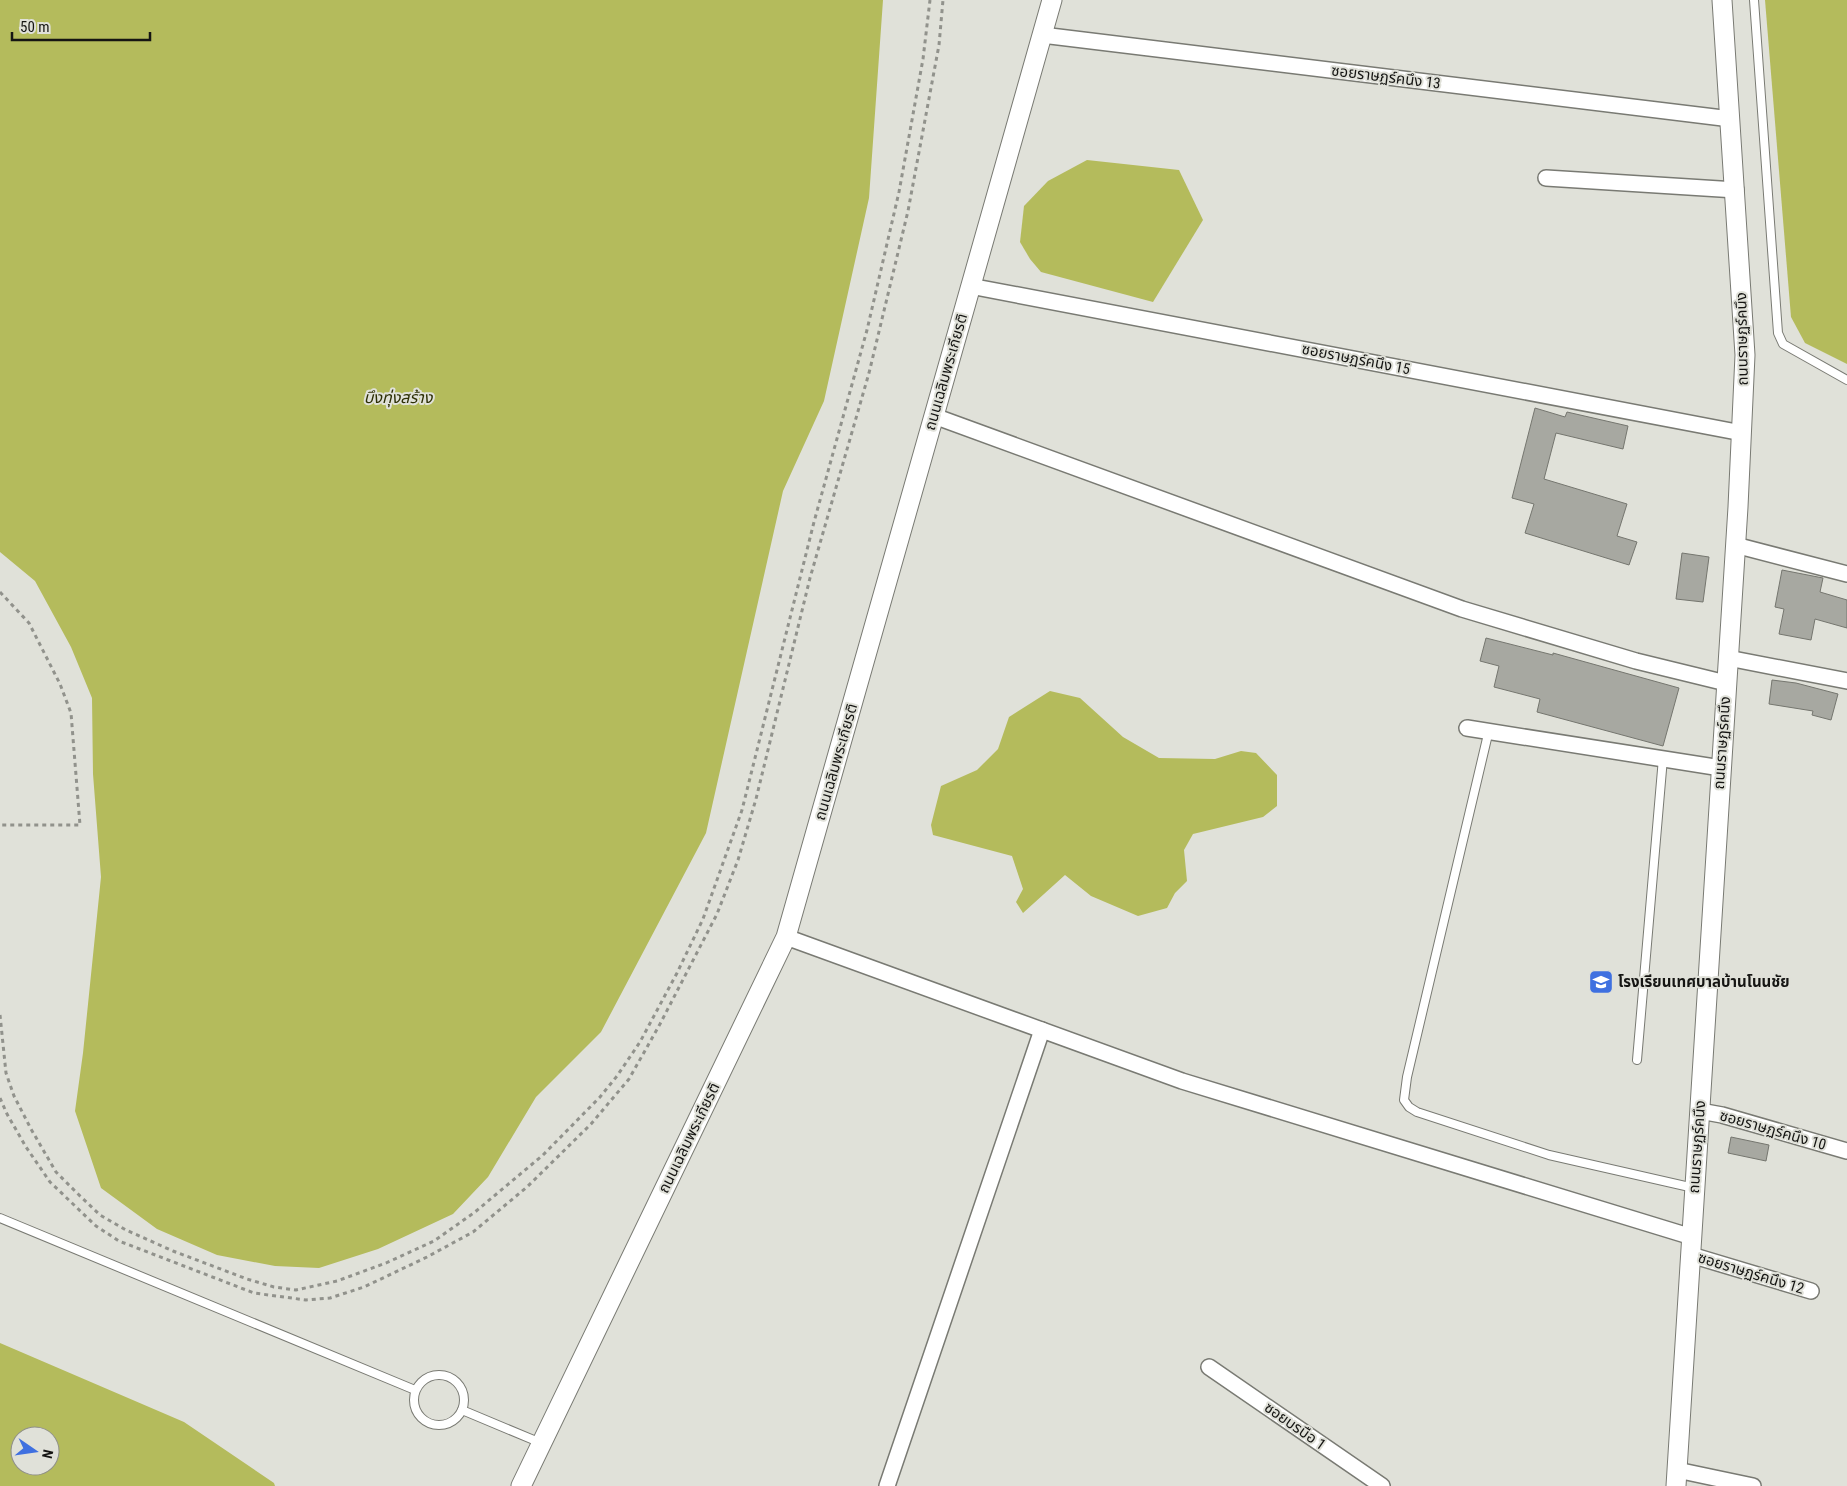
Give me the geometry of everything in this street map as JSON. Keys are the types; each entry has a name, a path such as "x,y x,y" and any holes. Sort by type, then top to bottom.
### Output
{"street":[{"name":"ถนนเฉลิมพระเกียรติ","path":"521,1486 786,937 1052,0"},
{"name":"ถนนราษฏร์คนึง","path":"1677,1478 1742,433 1745,355 1736,190 1722,0"},
{"name":"ซอยราษฏร์คนึง 13","path":"1042,34 1731,119"},
{"path":"1546,178 1736,190"},
{"name":"ซอยราษฏร์คนึง 15","path":"970,286 1742,433"},
{"path":"934,416 1462,609 1636,661 1726,682"},
{"path":"1735,545 1847,574"},
{"path":"1728,658 1847,681"},
{"path":"1467,728 1721,768"},
{"name":"ซอยราษฏร์คนึง 12","path":"786,937 1182,1081 1691,1246 1810,1291"},
{"path":"887,1486 1042,1030"},
{"name":"ซอยราษฏร์คนึง 10","path":"1700,1111 1722,1115 1847,1151"},
{"name":"ซอยบรบือ 1","path":"1209,1367 1382,1486"},
{"path":"1677,1478 1753,1486"}],"lane":[{"path":"1754,0 1778,333 1783,344 1847,380"},
{"path":"1489,730 1407,1077 1404,1100 1409,1107 1417,1112 1549,1155 1695,1188"},
{"path":"1637,1060 1663,758"},
{"path":"2,1218 415,1390"},
{"path":"441,1374 449,1376 456,1380 464,1394 462,1410 457,1418 450,1423 442,1426 433,1425 418,1415 413,1399 415,1390 426,1378 441,1374"},
{"path":"462,1410 541,1443"}],"path":[{"path":"0,1015 6,1074 14,1096 56,1172 100,1215 126,1230 173,1251 247,1279 296,1290 337,1281 386,1263 434,1241 475,1212 543,1155 600,1097 640,1042 690,946 703,919 742,810 814,522 867,330 900,192 923,59 930,0"},
{"path":"0,1098 21,1138 50,1182 96,1226 119,1241 254,1293 306,1300 330,1298 364,1287 427,1257 473,1232 527,1187 591,1124 629,1079 660,1024 717,914 740,851 756,798 810,578 869,373 906,221 939,45 943,0"},
{"path":"0,592 29,623 60,684 72,713 80,825 0,826"}],"water":[{"name":"บึงทุ่งสร้าง","path":"0,0 883,0 869,198 824,401 783,491 706,833 601,1032 536,1097 488,1177 453,1214 378,1249 319,1268 275,1266 217,1255 157,1229 101,1188 75,1111 83,1053 101,877 93,774 92,698 71,647 35,581 0,552"},
{"path":"1765,0 1847,0 1847,364 1805,343 1791,317"},
{"path":"1087,160 1179,170 1203,220 1153,302 1041,272 1030,259 1020,242 1024,206 1048,181"},
{"path":"1050,691 1080,698 1123,737 1159,758 1215,759 1241,751 1256,753 1277,775 1277,806 1263,817 1193,834 1184,850 1187,881 1175,893 1167,908 1138,916 1091,896 1065,875 1023,913 1016,902 1023,889 1012,856 933,835 931,825 941,786 977,770 998,749 1009,717"},
{"path":"0,1343 184,1422 274,1483 275,1486 0,1486"}],"building":[{"path":"1535,408 1565,417 1567,412 1628,426 1623,449 1556,433 1544,479 1627,504 1617,536 1637,542 1629,565 1525,533 1534,504 1512,498"},
{"path":"1682,553 1709,557 1703,602 1676,599"},
{"path":"1782,570 1823,578 1820,592 1847,600 1847,628 1815,619 1811,640 1779,634 1784,609 1775,607"},
{"path":"1486,638 1553,655 1553,653 1679,688 1663,746 1537,712 1540,699 1494,687 1499,666 1480,661"},
{"path":"1772,680 1796,683 1838,694 1831,720 1812,715 1813,711 1769,704"},
{"path":"1731,1137 1769,1145 1766,1161 1728,1153"}],"place":[{"name":"โรงเรียนเทศบาลบ้านโนนชัย","path":"1601,982"}]}
